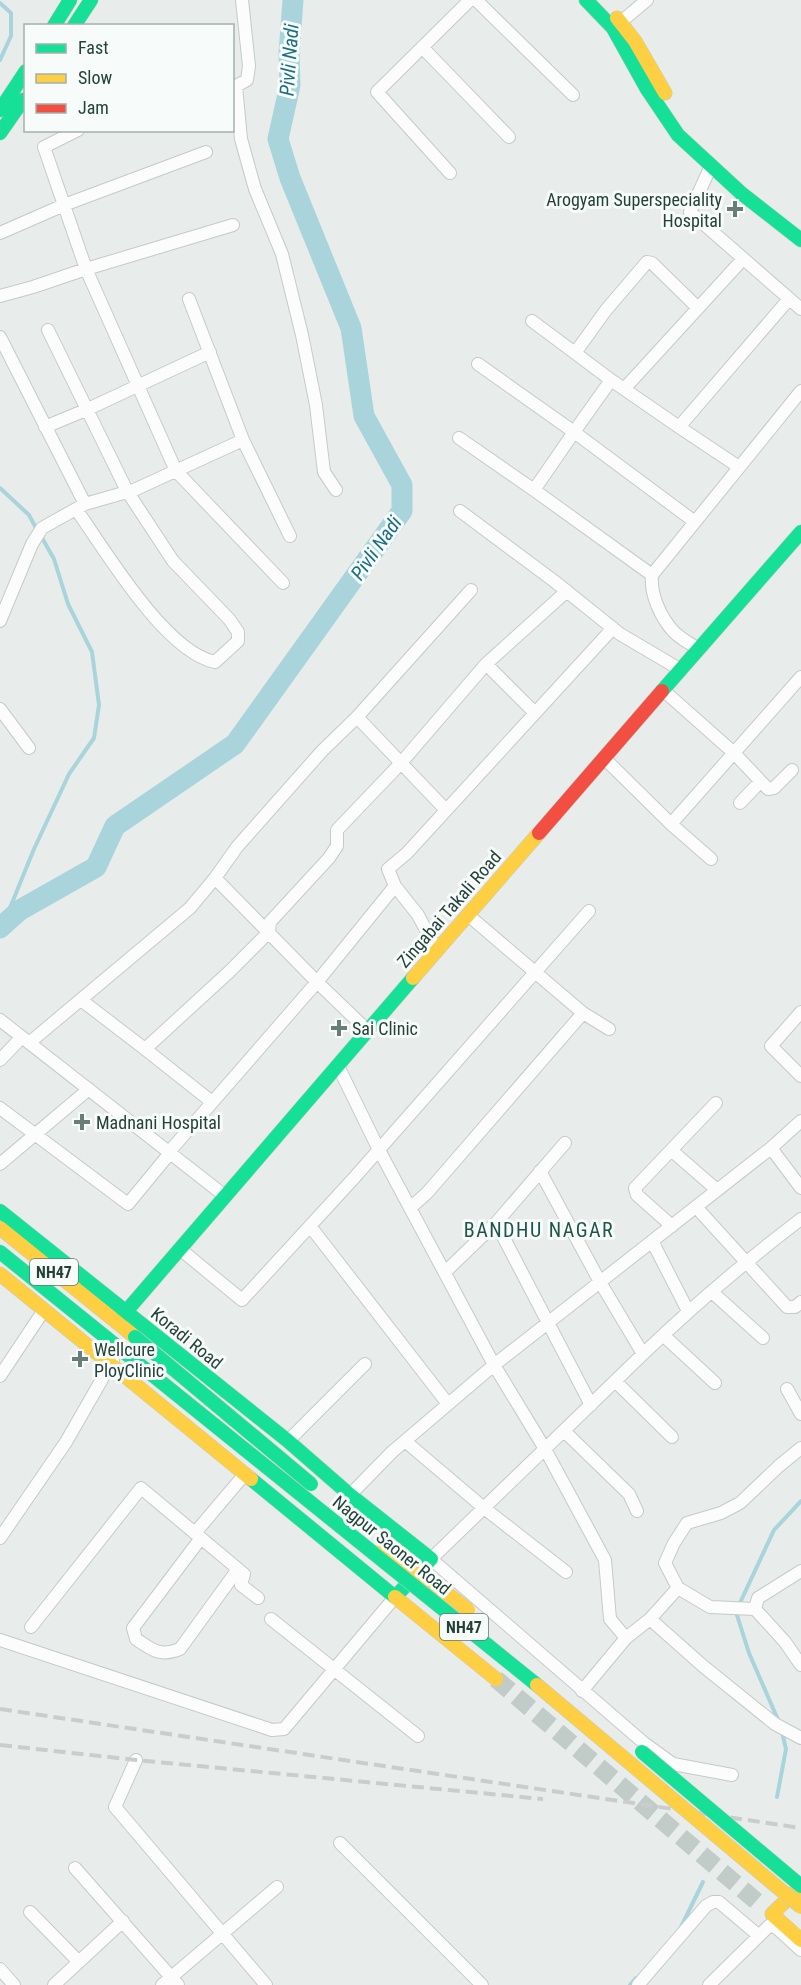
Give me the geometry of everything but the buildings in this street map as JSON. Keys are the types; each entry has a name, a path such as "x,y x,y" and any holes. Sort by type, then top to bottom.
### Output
{"main road":[{"path":"55,24 70,0"},
{"path":"75,24 91,0"},
{"path":"586,0 635,42 658,83 689,130 752,186 801,224"},
{"path":"600,0 617,25 647,89 678,135 711,166 801,240"},
{"path":"0,110 24,74"},
{"path":"0,133 24,99"},
{"name":"Zingabai Takali Road","path":"117,1317 180,1249 801,532"},
{"name":"Koradi Road","path":"0,1211 117,1317 135,1337"},
{"name":"NH47","path":"0,1228 117,1317"},
{"name":"NH47","path":"0,1252 123,1351"},
{"path":"0,1274 496,1679"},
{"name":"Koradi Road","path":"117,1317 288,1441 350,1495 430,1559"},
{"path":"92,1348 102,1333"},
{"name":"Nagpur Saoner Road","path":"135,1337 356,1521"},
{"name":"Nagpur Saoner Road","path":"123,1351 527,1676 801,1907"},
{"name":"Nagpur Saoner Road","path":"374,1535 566,1689 801,1886"},
{"path":"395,1597 430,1559"},
{"path":"801,1886 767,1910 801,1940"}],"street":[{"path":"242,0 249,66 247,80 234,86 241,139 255,189 282,254 314,393 324,472 336,490"},
{"path":"450,174 377,92 470,0"},
{"path":"476,0 573,95"},
{"path":"617,25 647,0"},
{"path":"422,47 509,137"},
{"path":"74,132 44,147 86,269 176,471 283,583"},
{"path":"0,233 64,205 206,152"},
{"path":"711,166 690,212 801,309"},
{"path":"0,296 233,225"},
{"path":"624,389 743,259"},
{"path":"575,352 606,310 647,262 652,263 698,308"},
{"path":"189,299 243,440 290,536"},
{"path":"679,427 789,299"},
{"path":"532,321 611,380 739,467"},
{"path":"0,337 45,427 81,507 127,583 159,622 183,644 205,660 215,662 238,641 238,632 229,619 173,561 127,491 48,330"},
{"path":"45,427 210,352"},
{"path":"478,364 695,522"},
{"path":"534,489 611,380"},
{"path":"698,649 675,633 661,614 651,587 652,575 801,391"},
{"path":"459,438 534,489 652,575"},
{"path":"0,621 32,544 42,528 81,507 134,490 243,440"},
{"path":"460,511 613,628 681,670"},
{"path":"0,1060 81,1000 190,908 237,847 471,590"},
{"path":"145,1049 269,932 270,922 329,858 337,846 337,830 401,763 486,664 567,591"},
{"path":"437,951 418,915 395,886 388,869 407,853 613,628"},
{"path":"486,664 535,713"},
{"path":"671,824 801,677"},
{"path":"663,690 734,753 768,789 774,788 792,770"},
{"path":"0,709 4,723 29,748"},
{"path":"357,717 446,810"},
{"path":"604,758 711,860"},
{"path":"740,803 760,782"},
{"path":"215,878 368,1031"},
{"path":"0,1107 128,1204 169,1152 317,982 395,886"},
{"path":"180,1249 242,1300 379,1150 589,911"},
{"path":"468,915 583,1013 609,1029"},
{"path":"81,1000 212,1102"},
{"path":"801,1012 771,1046 801,1076"},
{"path":"410,1208 427,1193 583,1013"},
{"path":"0,1020 225,1196"},
{"path":"338,1066 379,1150 494,1365 545,1449 605,1560 610,1619 626,1638"},
{"path":"0,1164 89,1089"},
{"path":"672,1226 637,1195 635,1188 716,1103"},
{"path":"350,1495 405,1441 494,1365 771,1148 801,1121"},
{"path":"445,1272 496,1223 565,1143"},
{"path":"771,1148 801,1188"},
{"path":"671,1150 717,1190"},
{"path":"540,1172 600,1282 644,1354"},
{"path":"696,1207 787,1307 795,1307 801,1302"},
{"path":"732,1775 673,1764 644,1743 430,1559 688,1311 745,1262 801,1219"},
{"path":"496,1223 591,1405"},
{"path":"310,1226 448,1404"},
{"path":"652,1241 688,1311"},
{"path":"712,1292 763,1338"},
{"path":"0,1376 44,1310"},
{"path":"663,1335 715,1383"},
{"path":"0,1538 66,1442 110,1364 123,1351"},
{"path":"288,1441 365,1364"},
{"path":"615,1381 672,1437"},
{"path":"787,1389 801,1414"},
{"path":"564,1431 629,1494 637,1511"},
{"path":"405,1441 484,1508 566,1572"},
{"path":"801,1448 740,1503 721,1513 687,1523 665,1563 678,1588 710,1606 755,1609 797,1650 801,1665"},
{"path":"238,1569 180,1649 169,1653 156,1652 136,1639 133,1628 244,1475"},
{"path":"32,1627 141,1488 244,1574 241,1585 258,1598"},
{"path":"755,1609 758,1598 801,1571"},
{"path":"582,1690 626,1638 650,1619 678,1588"},
{"path":"0,1640 272,1730 284,1729 395,1597"},
{"path":"272,1619 418,1736"},
{"path":"650,1619 703,1666 781,1727 801,1738"},
{"path":"136,1760 115,1807 266,1985"},
{"path":"340,1843 482,1985"},
{"path":"75,1868 123,1922 170,1982 222,1933 277,1887"},
{"path":"638,1985 706,1906 713,1902 719,1902 758,1935"},
{"path":"30,1912 79,1962"},
{"path":"54,1985 123,1922"},
{"path":"709,1985 770,1925 801,1950"},
{"path":"0,1969 14,1985"}],"waterway":[{"name":"Pivli Nadi","path":"0,928 20,910 96,867 115,826 235,744 402,511 402,485 364,416 351,328 290,178 278,139 290,85 289,53 293,0"},
{"path":"0,3 11,13 11,36 0,60"},
{"path":"0,488 29,515 37,530"},
{"path":"3,925 34,849 69,774 94,738 99,705 92,652 68,604 54,559 41,536"},
{"path":"739,1605 774,1530 801,1501"},
{"path":"736,1612 749,1653 779,1722"},
{"path":"777,1797 786,1749 782,1732"},
{"path":"681,1927 703,1882"},
{"path":"630,1985 636,1978"}],"tunnel":[{"path":"496,1679 762,1906"}],"railway":[{"path":"0,1709 801,1828"},
{"path":"0,1745 543,1799"}],"traffic: fast":[{"path":"55,24 70,0"},
{"path":"75,24 91,0"},
{"path":"586,0 613,28 647,89 678,135 741,193 801,240"},
{"path":"0,110 24,74"},
{"path":"0,133 23,100"},
{"path":"662,691 801,532"},
{"path":"117,1322 413,978"},
{"path":"0,1211 288,1441 350,1495 431,1559 395,1597 251,1479"},
{"path":"0,1252 124,1352"},
{"path":"135,1337 311,1484"},
{"path":"124,1352 537,1685"},
{"path":"642,1752 801,1886"}],"traffic: slow":[{"path":"617,18 635,41 665,93"},
{"path":"413,978 539,833"},
{"path":"0,1228 135,1337"},
{"path":"0,1274 251,1479"},
{"path":"383,1543 468,1610"},
{"path":"395,1597 496,1679"},
{"path":"537,1685 801,1907"},
{"path":"800,1887 772,1914 801,1940"}],"traffic: jam":[{"path":"539,833 662,691"}],"place":[{"name":"Arogyam Superspeciality Hospital","path":"735,209"},
{"name":"Sai Clinic","path":"339,1028"},
{"name":"Madnani Hospital","path":"82,1122"},
{"name":"Wellcure PloyClinic","path":"80,1359"}],"district":[{"name":"BANDHU NAGAR","path":"539,1230"}]}
